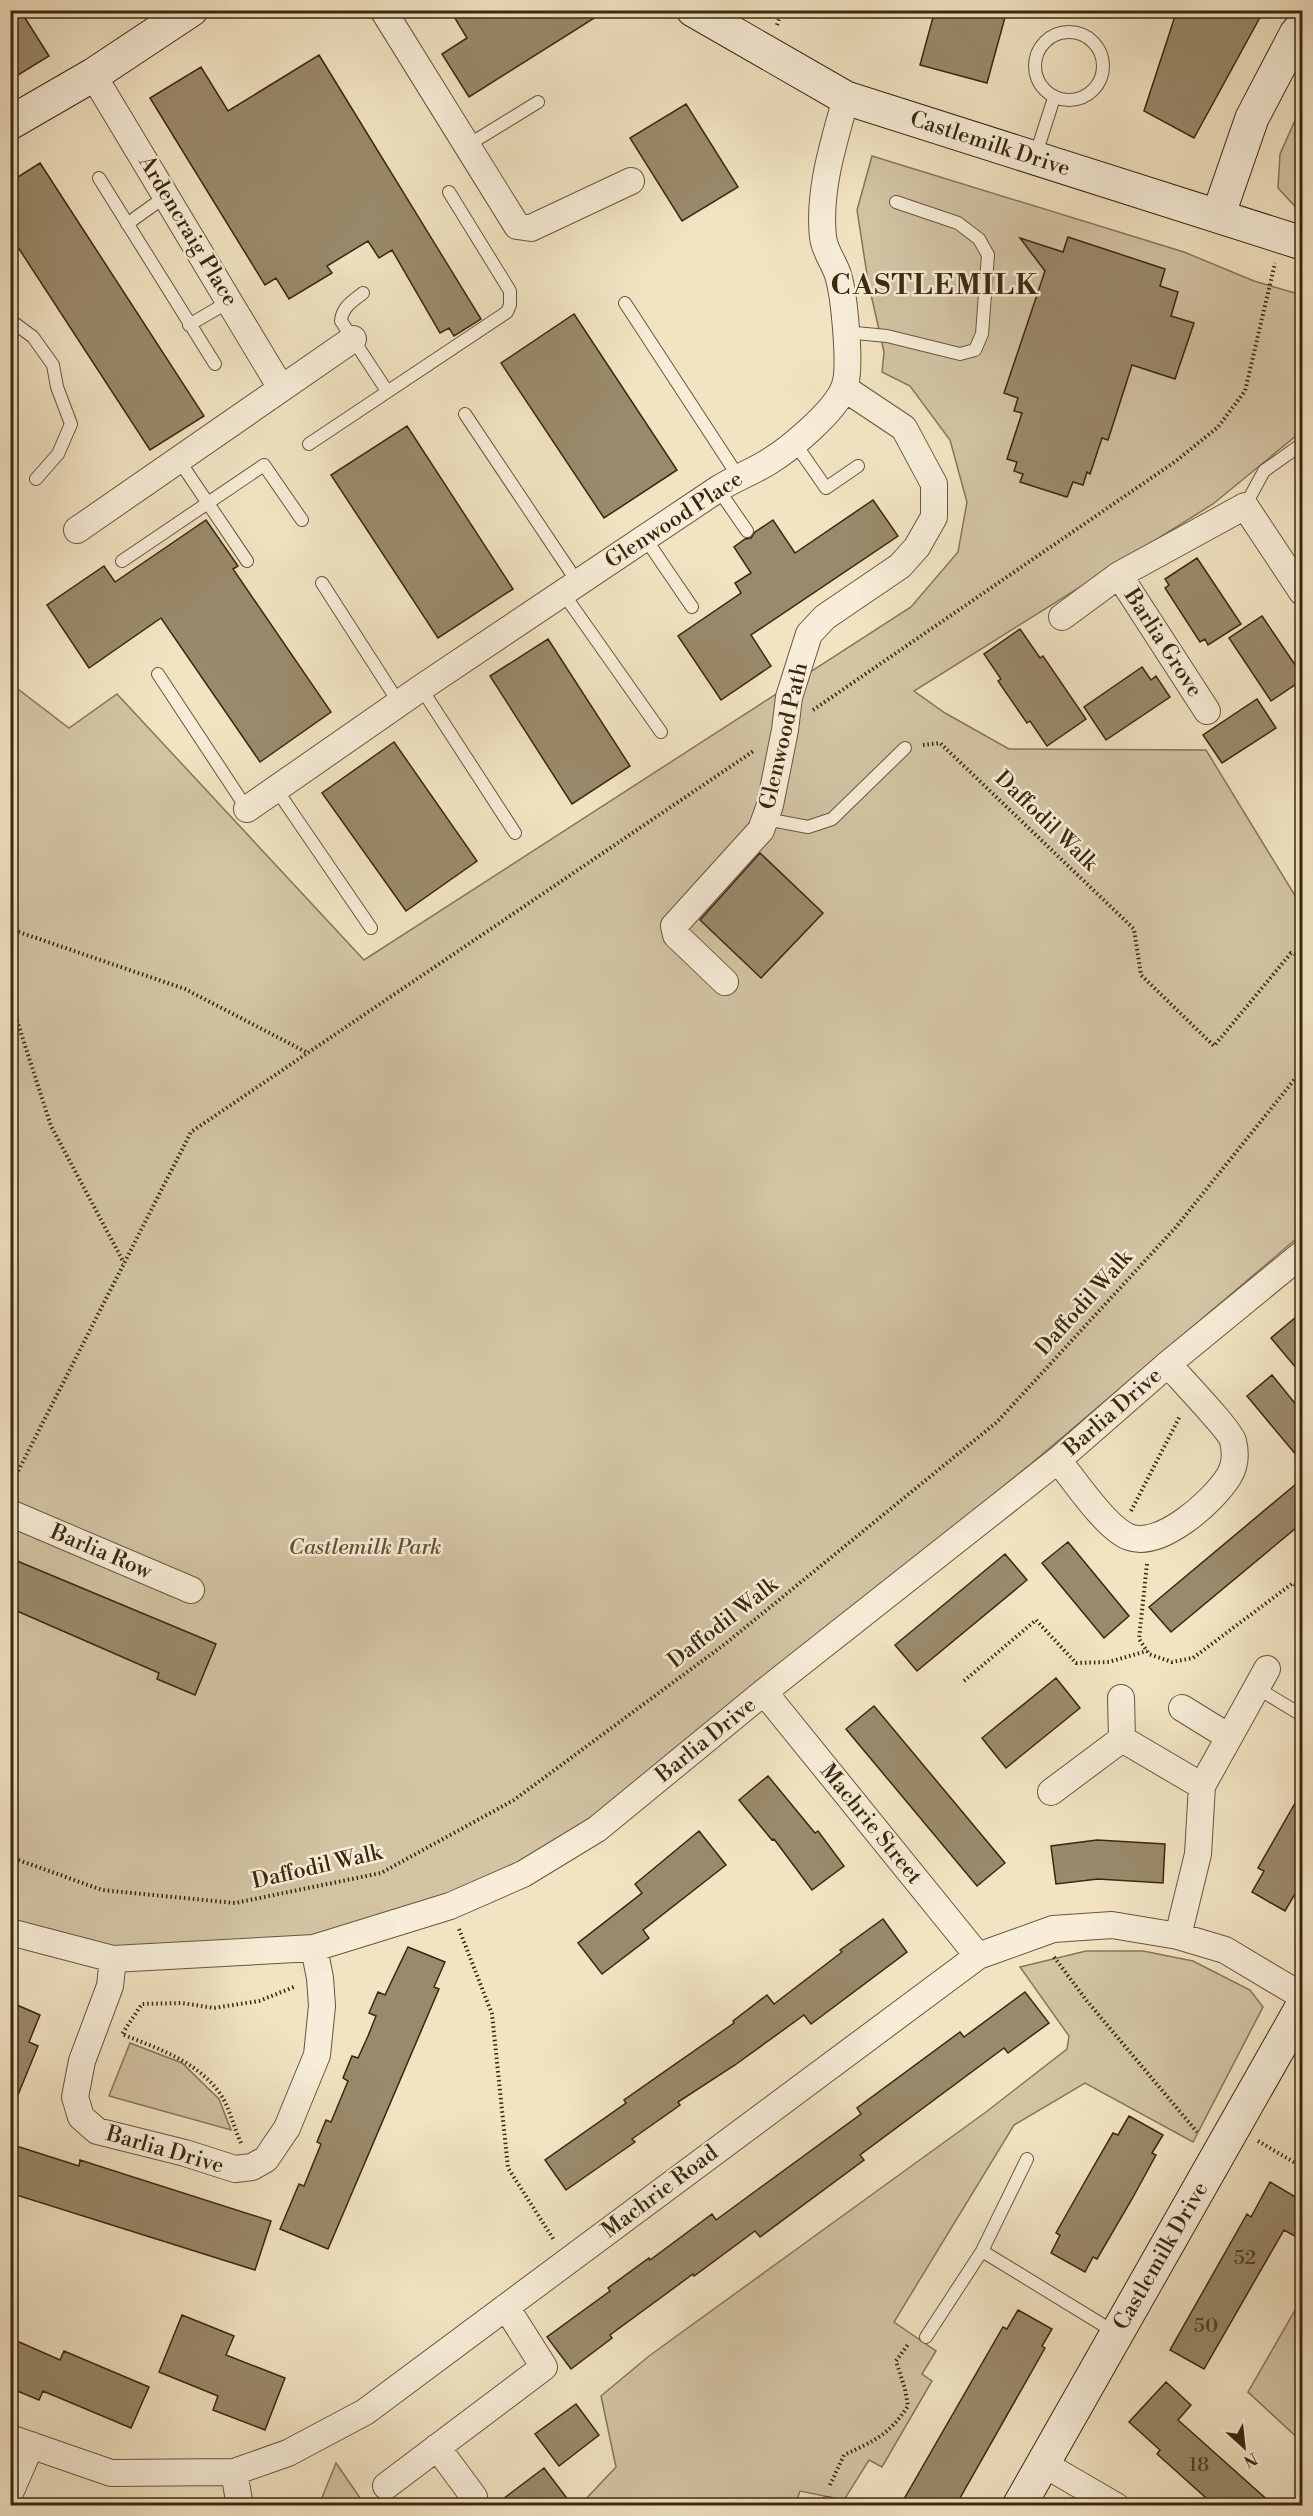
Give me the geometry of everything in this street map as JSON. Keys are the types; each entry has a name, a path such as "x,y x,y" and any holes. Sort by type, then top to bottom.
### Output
{"street":[{"path":"10,123 93,75 190,10"},
{"path":"383,10 517,226 531,228 631,181"},
{"name":"Castlemilk Drive","path":"693,10 846,98 1292,240"},
{"path":"1218,216 1252,118 1296,34 1302,27"},
{"name":"Ardencraig Place","path":"93,75 281,388"},
{"name":"Glenwood Place","path":"247,809 421,688 645,538 728,483 768,462 824,417 844,388 848,366 839,276 823,238 824,190 833,143 846,98"},
{"path":"77,530 353,339"},
{"name":"Glenwood Path","path":"725,982 676,935 674,926 761,830 766,819 785,730 789,696 809,634 825,617 900,566 916,547 934,517 934,484 904,428 844,388"},
{"path":"1245,506 1302,592"},
{"name":"Barlia Grove","path":"1062,617 1119,575 1245,506"},
{"name":"Barlia Grove","path":"1119,575 1207,711"},
{"name":"Barlia Drive","path":"10,1932 113,1959 314,1948 450,1906 523,1874 597,1829 764,1692 1058,1460 1168,1364 1302,1254"},
{"name":"Barlia Drive","path":"1150,1539 1171,1530 1213,1496 1230,1475 1235,1458 1233,1439 1168,1364"},
{"name":"Barlia Drive","path":"1058,1460 1115,1530 1120,1533"},
{"name":"Barlia Row","path":"10,1513 191,1590"},
{"path":"1120,1533 1131,1538 1150,1539"},
{"path":"1178,1936 1198,1854 1202,1786 1262,1679"},
{"name":"Machrie Street","path":"764,1692 978,1956"},
{"path":"1121,1698 1122,1739"},
{"path":"1182,1708 1229,1737"},
{"path":"1122,1739 1202,1786"},
{"path":"1051,1792 1122,1739"},
{"name":"Machrie Road","path":"21,2441 111,2473 234,2472 288,2453 365,2412 978,1956 1053,1929 1112,1925 1178,1936 1225,1950 1302,1996"},
{"name":"Barlia Drive","path":"113,1959 110,1986 81,2061 75,2097 81,2117 97,2131 185,2153 235,2169 252,2167 266,2159 287,2128 317,2055 322,2006 320,1978 314,1948"},
{"name":"Castlemilk Drive","path":"1019,2505 1302,2007"},
{"path":"386,2486 544,2367 506,2307"},
{"path":"10,2493 21,2441"},
{"path":"436,2447 474,2497"},
{"path":"1042,2463 1116,2505"},
{"path":"234,2472 240,2505"}],"lane":[{"path":"1284,10 1302,18"},
{"path":"1066,32 1084,35 1098,47 1104,64 1101,81 1089,95 1072,101 1054,98 1040,86 1034,69 1038,51 1050,38 1066,32"},
{"path":"1035,158 1054,98"},
{"path":"468,145 538,102"},
{"path":"99,178 215,364"},
{"path":"309,444 507,312 510,305 510,291 449,192"},
{"path":"127,224 166,196"},
{"path":"845,332 887,336 960,354 975,350 982,334 988,255 979,238 957,223 896,202"},
{"path":"363,293 347,306 342,313 341,321 387,391"},
{"path":"189,325 230,301"},
{"path":"625,303 728,483 747,531"},
{"path":"10,320 33,337 53,365 57,387 71,424 58,454 36,479"},
{"path":"465,414 661,732"},
{"path":"794,442 826,488 858,466"},
{"path":"1245,506 1264,471 1302,444"},
{"path":"178,459 247,561"},
{"path":"122,561 264,465 302,520"},
{"path":"645,538 692,607"},
{"path":"322,583 399,703"},
{"path":"158,674 247,809"},
{"path":"421,688 515,833"},
{"path":"766,819 808,827 832,819 905,748"},
{"path":"276,789 371,928"},
{"path":"1262,1679 1300,1714"},
{"path":"926,2337 982,2251 1027,2159"},
{"path":"982,2251 1117,2334"}],"path":[{"path":"10,1487 191,1132 785,730 1176,461 1218,427 1245,391 1292,240"},
{"name":"Daffodil Walk","path":"905,748 940,743 1126,921 1134,929 1141,975 1214,1046 1291,953 1302,956"},
{"path":"10,929 185,989 308,1053"},
{"path":"10,999 51,1126 124,1263"},
{"name":"Daffodil Walk","path":"10,1857 102,1890 235,1903 381,1874 514,1800 725,1644 997,1422 1176,1227 1302,1070"},
{"path":"1120,1533 1192,1392"},
{"path":"1150,1539 1139,1639 1149,1654 1172,1662 1193,1658 1293,1583 1302,1589"},
{"path":"964,1681 1036,1620 1076,1663 1109,1662 1147,1651"},
{"path":"450,1906 492,2014 508,2168 567,2261"},
{"path":"1037,1935 1087,2001 1218,2156"},
{"path":"252,2167 221,2096 215,2089 183,2060 122,2034 142,2004 182,2002 214,2008 259,2001 320,1978"},
{"path":"1234,2127 1302,2167"},
{"path":"827,2504 831,2482 844,2455 875,2441 895,2426 908,2406 896,2361 910,2342 926,2337"}],"green space":[{"path":"1302,105 1302,214 1278,188 1280,154"},
{"name":"Castlemilk Park","path":"872,156 1184,252 1254,281 1302,295 1302,431 1213,504 914,691 945,713 1009,749 1206,750 1302,907 1302,1234 1032,1463 586,1827 517,1871 315,1939 118,1953 11,1926 10,683 69,728 117,694 364,960 911,607 958,552 967,502 950,440 910,386 882,372 884,352 868,281 857,210"},
{"path":"1086,1951 1143,1951 1193,1961 1250,1990 1263,2007 1193,2142 1085,2083 1014,2125 894,2322 936,2351 922,2374 932,2381 882,2467 869,2460 844,2500 800,2491 795,2505 584,2505 583,2502 616,2467 601,2396 649,2356 986,2112 1067,2049 1069,2036 1020,1967"},
{"path":"130,2043 182,2063 219,2099 231,2130 109,2096"},
{"path":"1302,2298 1302,2442 1248,2392"},
{"path":"336,2463 365,2505 319,2505"}],"building":[{"path":"10,10 20,10 49,56 10,80"},
{"path":"450,10 607,10 469,97 442,54 467,38"},
{"path":"935,10 1007,10 987,83 920,65"},
{"path":"1177,10 1264,10 1194,138 1144,111"},
{"path":"319,55 481,319 454,336 449,328 440,333 392,250 379,258 368,241 327,266 332,273 289,299 276,278 265,285 150,98 201,67 228,111"},
{"path":"686,104 738,187 682,221 630,138"},
{"path":"40,163 204,416 150,450 10,235 10,182"},
{"path":"1068,237 1165,269 1160,286 1178,292 1171,316 1194,323 1175,379 1132,365 1108,440 1102,438 1090,474 1087,472 1083,485 1073,482 1067,497 1020,482 1023,474 1014,471 1017,462 1007,459 1022,413 1014,411 1018,398 1004,393 1045,271 1020,238 1063,252"},
{"path":"574,314 677,470 604,518 501,363"},
{"path":"407,426 513,589 438,638 331,475"},
{"path":"873,500 898,536 751,635 771,666 721,700 678,636 741,593 735,583 751,573 734,547 745,539 751,538 755,532 773,520 795,553"},
{"path":"206,520 238,566 233,569 331,712 260,762 161,618 89,668 47,605 104,566 115,582"},
{"path":"1197,558 1241,624 1208,645 1205,639 1200,642 1165,588 1169,585 1165,579"},
{"path":"1262,616 1302,675 1302,680 1271,701 1229,638"},
{"path":"1020,629 1040,658 1043,656 1086,719 1047,746 1030,721 1027,723 998,681 1001,679 984,654"},
{"path":"548,639 630,766 572,804 490,676"},
{"path":"1142,667 1151,680 1156,676 1170,697 1106,740 1084,707"},
{"path":"1257,699 1276,728 1222,763 1203,735"},
{"path":"394,742 477,861 406,911 322,793"},
{"path":"760,853 823,913 761,978 700,920"},
{"path":"1302,1312 1302,1375 1271,1338"},
{"path":"1272,1375 1302,1412 1302,1462 1247,1396"},
{"path":"1302,1479 1302,1523 1171,1632 1149,1607"},
{"path":"1068,1542 1129,1616 1104,1638 1042,1563"},
{"path":"1005,1554 1027,1580 917,1671 895,1645"},
{"path":"10,1558 216,1644 195,1695 157,1679 159,1673 10,1608"},
{"path":"1056,1678 1080,1708 1006,1768 982,1738"},
{"path":"874,1706 1005,1863 977,1886 846,1729"},
{"path":"768,1776 815,1833 818,1831 844,1866 812,1890 774,1839 772,1840 739,1800"},
{"path":"1302,1791 1302,1896 1296,1892 1285,1911 1252,1892 1264,1871 1258,1868"},
{"path":"699,1831 726,1865 643,1930 649,1938 602,1974 578,1943 642,1893 635,1884"},
{"path":"1097,1840 1165,1844 1163,1883 1098,1879 1056,1884 1051,1846"},
{"path":"883,1919 907,1952 811,2024 804,2015 735,2065 678,2102 680,2105 632,2139 635,2142 566,2190 545,2160 626,2103 624,2100 734,2023 733,2021 767,1995 774,2004 842,1952 840,1950"},
{"path":"408,1947 445,1962 434,1987 439,1989 328,2249 280,2229 299,2184 304,2186 321,2144 317,2142 326,2120 331,2122 348,2081 343,2078 352,2056 358,2058 368,2036 376,2016 369,2013 378,1992 385,1995"},
{"path":"1025,1992 1049,2023 1008,2053 1004,2048 860,2155 864,2160 760,2237 755,2231 694,2276 693,2274 610,2335 612,2338 571,2369 547,2337 610,2291 608,2288 649,2258 650,2260 712,2214 716,2220 861,2114 857,2108 960,2032 964,2037"},
{"path":"10,2002 40,2015 29,2042 38,2046 11,2112"},
{"path":"1129,2116 1163,2135 1152,2153 1156,2155 1132,2199 1097,2259 1093,2257 1085,2272 1051,2253 1060,2235 1056,2233 1113,2133 1118,2135"},
{"path":"10,2144 79,2166 80,2160 271,2221 255,2270 10,2193"},
{"path":"1270,2182 1302,2201 1302,2240 1284,2230 1204,2369 1170,2350 1247,2214 1251,2217"},
{"path":"1018,2310 1052,2329 1042,2346 1045,2348 956,2505 915,2505 904,2499 1003,2327 1007,2329"},
{"path":"182,2315 234,2336 226,2355 285,2378 265,2430 213,2410 218,2396 159,2372"},
{"path":"10,2338 60,2360 64,2351 149,2387 131,2428 43,2391 39,2400 10,2388"},
{"path":"1166,2382 1191,2405 1178,2420 1273,2505 1214,2505 1157,2454 1160,2450 1129,2422"},
{"path":"576,2404 599,2435 559,2466 535,2434"},
{"path":"544,2468 572,2505 495,2505"}],"district":[{"name":"CASTLEMILK","path":"935,285"}]}
